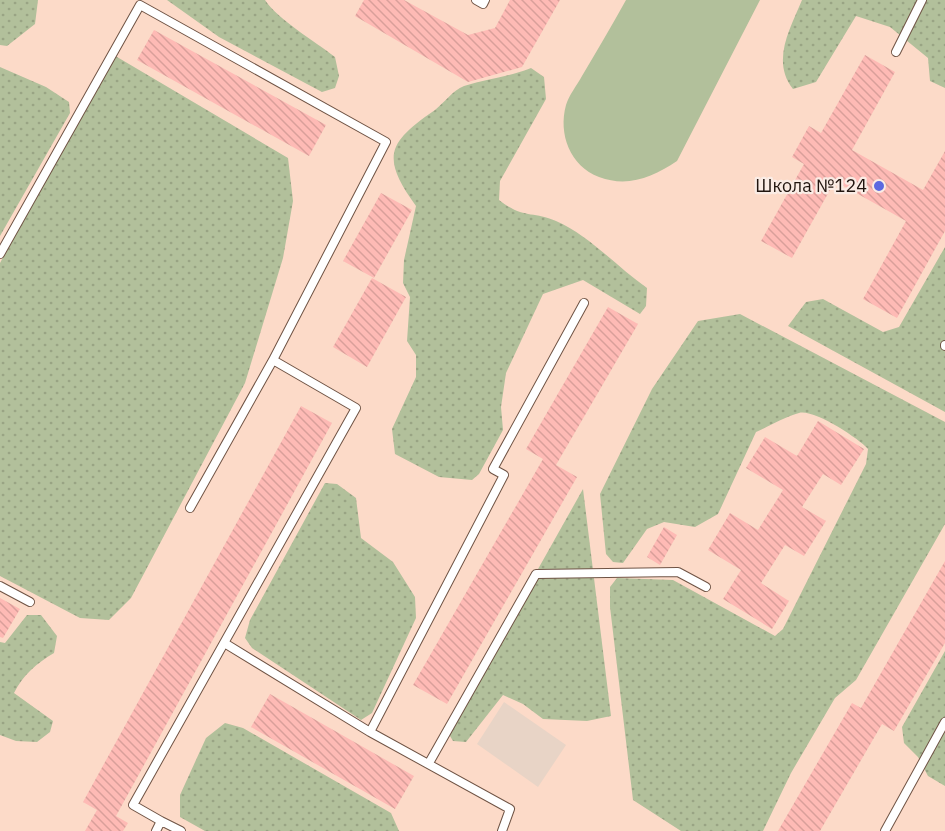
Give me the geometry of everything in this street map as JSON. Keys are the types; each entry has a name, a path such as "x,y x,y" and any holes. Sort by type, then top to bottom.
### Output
{"lane":[{"path":"476,0 483,4 485,0"},
{"path":"896,52 922,0"},
{"path":"0,254 140,5 386,142 273,360 190,508"},
{"path":"370,732 504,475 493,469 584,303"},
{"path":"181,831 134,805 356,408 273,360"},
{"path":"429,763 536,574 678,572 706,587"},
{"path":"0,586 30,602"},
{"path":"226,644 370,732 510,809 502,831"},
{"path":"885,831 945,722"},
{"path":"156,831 161,820"}],"shaded area":[{"path":"504,702 566,745 538,787 477,744"}],"green space":[{"path":"0,0 38,0 35,24 7,46 0,45"},
{"path":"167,0 265,0 288,23 335,57 339,76 335,88 322,92 219,37"},
{"path":"626,0 760,0 677,161 649,176 620,181 599,177 580,165 565,138 564,116 569,98"},
{"path":"802,0 945,0 945,88 930,81 928,58 890,27 856,16 816,82 793,89 783,67 783,56 788,34"},
{"path":"112,54 288,158 293,201 283,258 245,383 131,598 109,620 80,618 0,576 0,263"},
{"path":"0,67 46,87 69,102 70,113 0,236"},
{"path":"531,68 544,77 546,99 500,181 499,200 515,210 556,221 592,243 647,288 646,306 640,314 583,280 543,294 506,373 501,407 503,430 479,474 472,480 439,477 395,454 392,429 416,377 416,355 407,341 410,297 403,283 404,260 416,206 397,175 394,152 407,132 460,88"},
{"path":"945,247 945,412 788,326 806,302 823,299 883,332 899,327"},
{"path":"740,314 945,422 945,524 856,680 835,698 791,773 763,831 681,831 633,800 610,607 610,587 617,578 673,580 775,636 783,629 866,464 868,449 846,432 815,415 799,413 782,419 756,432 718,514 695,527 664,522 647,529 623,563 613,562 606,554 600,494 652,389 698,321"},
{"path":"325,483 337,484 356,498 361,538 393,562 415,597 416,618 372,713 361,720 252,648 245,638 250,620"},
{"path":"583,489 611,716 587,721 543,719 523,704 503,695 466,742 453,741 447,731"},
{"path":"27,615 41,615 57,636 54,653 31,670 14,693 53,721 50,732 37,742 16,741 0,735 0,642 5,643"},
{"path":"945,651 945,786 928,776 918,757 904,743 902,727"},
{"path":"225,723 243,728 391,813 399,831 205,831 180,817 180,795 206,738"}],"building":[{"path":"364,0 404,0 468,35 495,28 510,0 560,0 522,67 468,82 355,16"},
{"path":"154,30 326,125 309,156 137,60"},
{"name":"Школа №124","path":"865,55 895,72 852,150 923,190 945,151 945,231 897,318 863,299 906,221 835,181 792,258 761,241 804,164 792,157 809,126 821,133"},
{"path":"381,193 412,210 374,278 343,261"},
{"path":"372,278 406,297 367,367 333,347"},
{"path":"608,307 638,324 556,465 577,477 447,704 413,685 543,459 526,449"},
{"path":"301,406 332,423 116,816 128,823 123,831 85,831 97,810 83,802"},
{"path":"818,421 864,449 841,485 823,474 802,507 826,521 804,556 785,545 761,583 789,601 772,629 723,599 741,570 708,550 730,513 758,530 783,490 746,468 765,437 797,456"},
{"path":"664,527 677,535 660,565 647,557"},
{"path":"945,561 945,643 894,731 882,724 820,831 778,831 852,703 861,708"},
{"path":"0,598 20,609 3,638 0,637"},
{"path":"270,694 414,776 395,809 251,727"}],"place":[{"name":"Школа №124","path":"879,186"}]}
